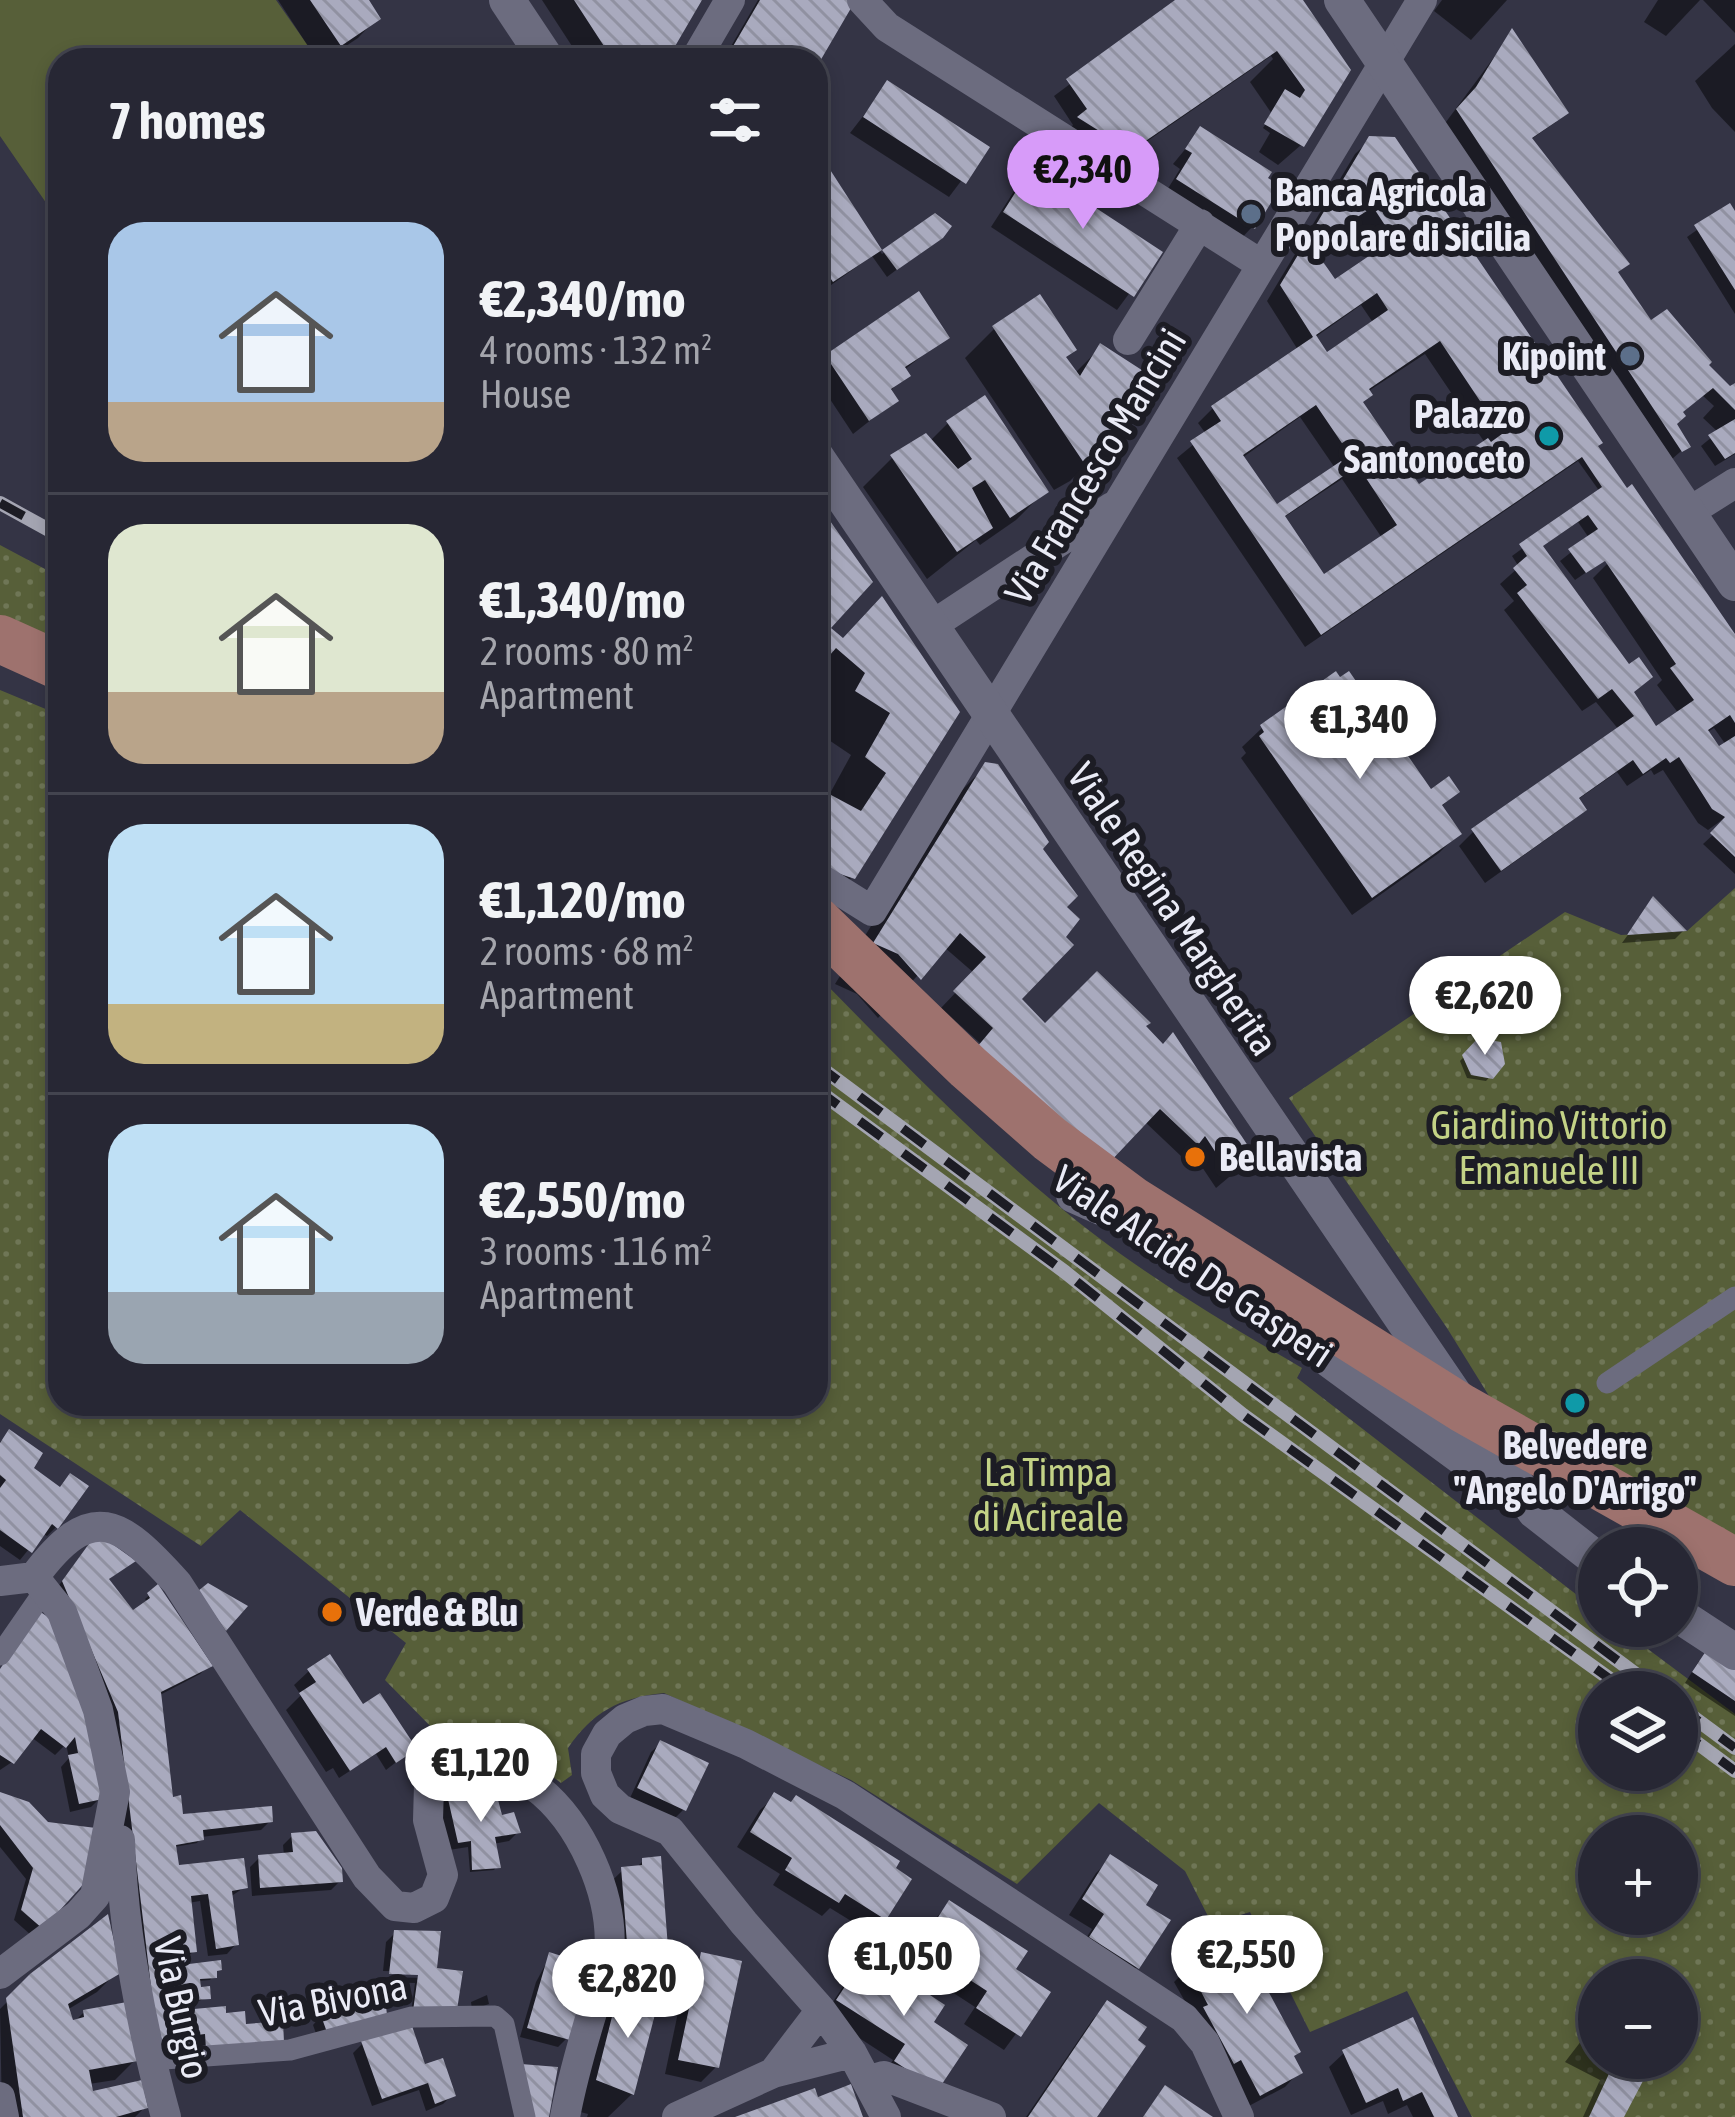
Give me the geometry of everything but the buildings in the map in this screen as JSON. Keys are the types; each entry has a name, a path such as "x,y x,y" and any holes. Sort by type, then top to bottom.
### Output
{"main road":[{"path":"0,639 48,661"},
{"path":"0,658 48,679"},
{"name":"Viale Alcide De Gasperi","path":"828,932 968,1067 1050,1139 1132,1200 1396,1343 1462,1408 1735,1562"},
{"name":"Viale Alcide De Gasperi","path":"828,956 1074,1195 1326,1357 1494,1453 1552,1511 1597,1527"},
{"path":"1698,1573 1735,1595"}],"street":[{"path":"507,0 539,48"},
{"path":"702,48 730,0"},
{"path":"862,0 887,27 1262,265"},
{"path":"1342,0 1735,583"},
{"name":"Via Francesco Mancini","path":"828,883 872,910 1422,0"},
{"path":"1128,340 1200,224"},
{"name":"Viale Regina Margherita","path":"828,475 990,715 1396,1343"},
{"path":"1690,512 1735,483"},
{"path":"931,626 1117,504"},
{"path":"1074,1195 1138,1222 1368,1363 1396,1343"},
{"path":"1607,1383 1735,1297"},
{"path":"1326,1357 1552,1511 1578,1539"},
{"path":"1462,1408 1494,1453"},
{"path":"1552,1511 1582,1488 1735,1577"},
{"path":"0,1655 68,1539 88,1527 113,1526 144,1546 177,1582 367,1877 394,1906 414,1908 434,1898 443,1875 428,1820 429,1785 441,1762 464,1754 502,1764 555,1802 591,1856 604,1905 609,1955 565,2117"},
{"path":"0,1581 39,1584 62,1612 98,1710 115,1792 95,1896 78,1915 0,1974"},
{"path":"1698,1628 1735,1652"},
{"path":"886,2117 852,2053 821,2010 670,1831 620,1809 604,1795 596,1773 596,1754 607,1734 626,1719 664,1709 746,1744 845,1796 1184,2018 1205,2043 1239,2117"},
{"name":"Via Burgio","path":"115,1792 122,1914 166,2117"},
{"path":"772,2073 821,2010"},
{"name":"Via Bivona","path":"150,2060 290,2050 412,2017 495,2016 504,2024 525,2117"},
{"path":"676,2117 772,2073 852,2053"},
{"path":"867,2081 884,2076 991,2117"},
{"path":"0,2097 4,2117"}],"green space":[{"path":"0,0 276,0 310,48 48,48 48,206 0,136"},
{"path":"0,545 48,571 48,643 0,624"},
{"name":"La Timpa di Acireale","path":"0,690 48,710 48,1416 828,1416 828,986 959,1117 1078,1222 1171,1289 1302,1368 1297,1378 1578,1596 1578,1647 1645,1647 1677,1671 1578,1671 1578,1791 1698,1791 1698,1686 1735,1714 1735,2117 1472,2117 1407,1991 1310,2032 1250,1912 1212,1924 1185,1871 1099,1803 1017,1884 851,1780 664,1693 620,1703 587,1725 568,1748 572,1775 561,1783 505,1743 477,1735 439,1735 385,1680 406,1643 240,1510 201,1546 0,1414"},
{"name":"Giardino Vittorio Emanuele III","path":"1735,888 1735,1542 1494,1404 1289,1098 1565,912 1621,935 1687,931"}],"railway":[{"path":"0,503 48,529"},
{"path":"828,1073 1632,1671"},
{"path":"828,1098 1065,1272 1243,1415 1599,1671"},
{"path":"1698,1721 1735,1748"},
{"path":"1698,1744 1735,1771"}],"place":[{"name":"Banca Agricola Popolare di Sicilia","path":"1251,214"},
{"name":"Kipoint","path":"1630,356"},
{"name":"Palazzo Santonoceto","path":"1549,436"},
{"name":"Bellavista","path":"1195,1157"},
{"name":"Belvedere \"Angelo D'Arrigo\"","path":"1575,1403"},
{"name":"Verde & Blu","path":"332,1612"}]}
